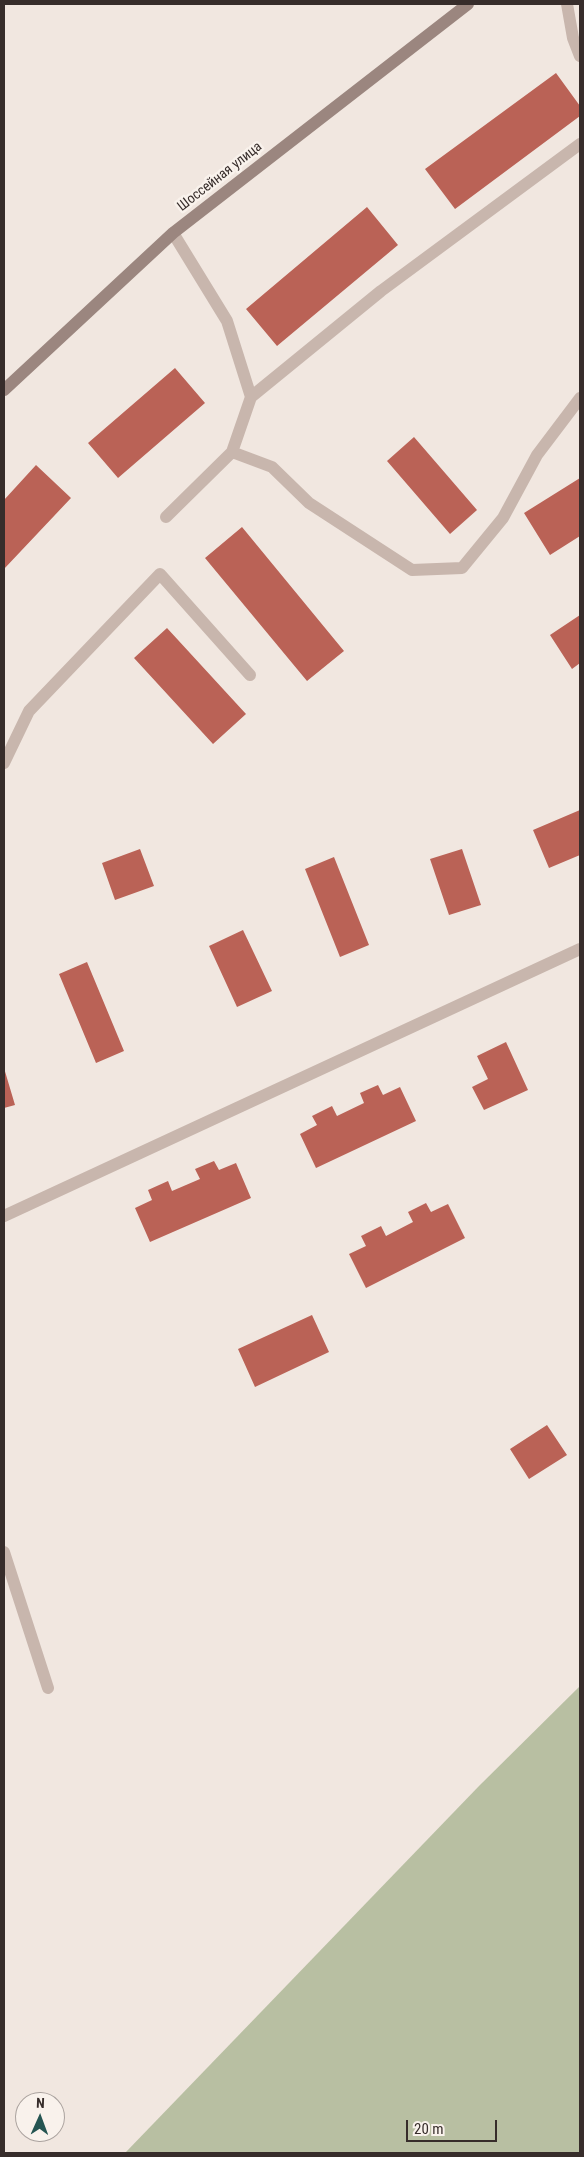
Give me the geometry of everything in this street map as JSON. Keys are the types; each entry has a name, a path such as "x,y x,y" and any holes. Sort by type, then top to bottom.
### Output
{"main road":[{"name":"Шоссейная улица","path":"4,390 173,233 468,4"}],"street":[{"path":"567,4 573,38 580,56"},
{"path":"166,517 232,452 251,397 381,291 580,144"},
{"path":"173,233 227,322 251,397"},
{"path":"232,452 272,467 309,503 412,570 462,568 503,518 537,455 580,398"},
{"path":"4,762 29,711 160,574 250,675"},
{"path":"4,1216 580,949"},
{"path":"4,1552 48,1688"}],"green space":[{"path":"580,1686 580,2153 125,2153 479,1786"}],"building":[{"path":"556,73 580,106 580,116 455,209 425,169"},
{"path":"367,207 398,245 277,346 246,309"},
{"path":"175,368 205,403 118,478 88,443"},
{"path":"414,437 477,510 450,534 387,461"},
{"path":"36,465 71,498 4,569 4,500"},
{"path":"580,478 580,536 550,555 524,513"},
{"path":"242,527 344,651 307,681 205,558"},
{"path":"580,615 580,663 572,669 550,635"},
{"path":"167,628 246,714 213,744 134,658"},
{"path":"580,810 580,855 549,868 533,830"},
{"path":"140,849 154,886 115,900 102,863"},
{"path":"462,849 481,905 449,915 430,859"},
{"path":"334,857 369,945 340,957 305,869"},
{"path":"243,930 272,991 237,1007 209,946"},
{"path":"87,962 124,1051 96,1063 59,974"},
{"path":"506,1042 528,1090 484,1110 472,1087 488,1079 477,1056"},
{"path":"4,1068 15,1105 4,1108"},
{"path":"378,1085 383,1095 400,1087 416,1121 316,1168 300,1134 317,1125 312,1116 332,1106 337,1116 364,1103 360,1093"},
{"path":"214,1161 219,1170 236,1163 251,1198 150,1242 135,1208 152,1200 148,1190 168,1181 172,1191 200,1179 195,1169"},
{"path":"426,1203 431,1212 448,1204 465,1238 366,1288 349,1254 366,1246 361,1236 381,1226 386,1236 413,1222 408,1212"},
{"path":"312,1315 329,1352 255,1387 238,1349"},
{"path":"547,1425 567,1455 529,1479 510,1449"}]}
